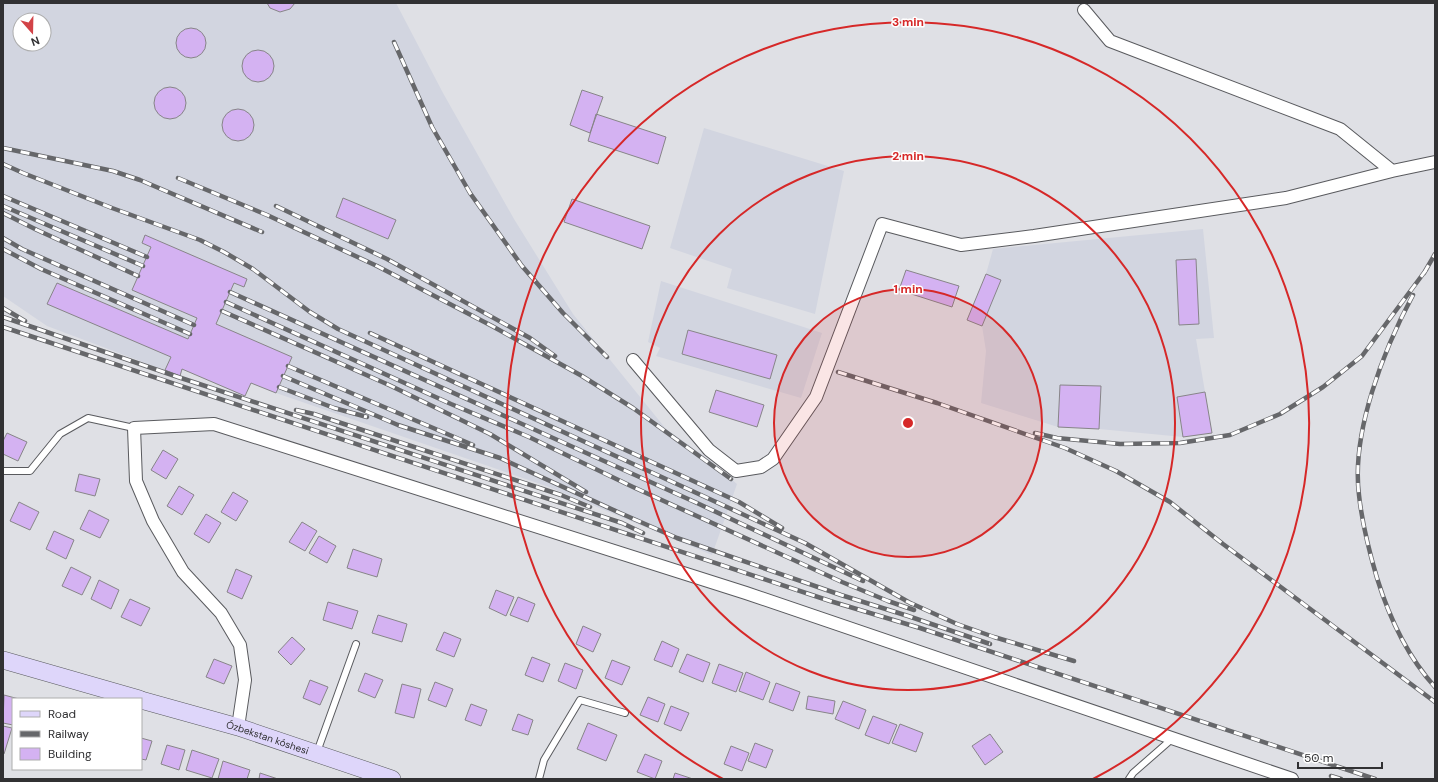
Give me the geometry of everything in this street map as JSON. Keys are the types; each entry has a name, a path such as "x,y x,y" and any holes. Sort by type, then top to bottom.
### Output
{"street":[{"path":"1084,10 1110,41 1340,129 1392,171"},
{"path":"633,360 709,450 736,471 760,467 773,459 816,397 882,224 961,245 1034,236 1286,198 1392,171 1435,162"},
{"path":"238,727 245,680 240,645 221,613 183,572 153,521 136,481 134,428 214,424 746,593 1292,779"},
{"name":"Ózbekstan kóshesi","path":"3,660 136,698"},
{"name":"Ózbekstan kóshesi","path":"142,700 238,727 392,779"}],"lane":[{"path":"3,471 30,471 60,434 88,418 134,428"},
{"path":"316,754 356,644"},
{"path":"539,779 544,760 580,700 625,713"},
{"path":"1129,779 1173,738"}],"shaded area":[{"path":"3,3 396,3 443,93 514,219 573,314 666,429 708,459 737,484 712,555 549,487 276,393 251,383 245,396 183,369 180,376 47,326 3,296"},
{"path":"704,128 844,171 815,314 727,288 732,269 670,248"},
{"path":"1203,229 1214,338 1196,339 1212,433 1183,437 1099,429 1058,427 981,403 986,351 982,326 1001,280 986,274 993,249"},
{"path":"661,281 822,333 801,398 656,356 660,348 648,342"}],"building":[{"path":"267,3 295,3 290,9 280,12 270,8"},
{"path":"191,28 202,32 206,43 202,54 191,58 180,54 176,43 180,32"},
{"path":"255,50 261,50 270,54 274,66 270,78 261,82 255,82 246,78 242,69 242,63 246,54"},
{"path":"170,87 181,92 186,103 181,114 170,119 159,114 154,103 159,92"},
{"path":"582,90 603,97 590,133 570,125"},
{"path":"235,109 241,109 250,113 254,125 250,137 241,141 235,141 226,137 222,128 222,122 226,113"},
{"path":"596,114 666,137 658,164 588,141"},
{"path":"343,198 396,220 388,239 336,217"},
{"path":"572,199 650,226 642,249 564,222"},
{"path":"145,235 247,279 244,287 234,283 216,324 292,357 276,393 251,383 245,396 182,369 180,376 165,370 171,357 47,304 57,283 188,339 197,318 132,290 151,247 142,243"},
{"path":"1196,259 1199,324 1179,325 1176,260"},
{"path":"906,270 959,286 952,307 899,290"},
{"path":"986,274 1001,280 982,326 967,320"},
{"path":"688,330 777,355 770,379 682,354"},
{"path":"1060,385 1101,386 1099,429 1058,427"},
{"path":"716,390 764,405 757,427 709,412"},
{"path":"1205,392 1212,433 1183,437 1177,397"},
{"path":"7,433 27,442 18,461 3,454 3,441"},
{"path":"163,450 178,459 166,479 151,470"},
{"path":"79,474 100,479 95,496 75,491"},
{"path":"179,486 194,495 182,515 167,506"},
{"path":"233,492 248,501 236,521 221,512"},
{"path":"19,502 39,512 30,530 10,521"},
{"path":"89,510 109,520 100,538 80,529"},
{"path":"206,514 221,523 209,543 194,534"},
{"path":"302,522 317,531 305,551 289,542"},
{"path":"54,531 74,540 66,559 46,549"},
{"path":"319,536 336,546 327,563 309,553"},
{"path":"353,549 382,559 377,577 347,568"},
{"path":"71,567 91,577 82,595 62,586"},
{"path":"236,569 252,576 242,599 227,592"},
{"path":"99,580 119,590 111,609 91,599"},
{"path":"496,590 514,597 506,616 489,608"},
{"path":"518,597 535,604 528,622 510,615"},
{"path":"130,599 150,608 141,626 121,617"},
{"path":"328,602 358,611 352,629 323,620"},
{"path":"378,615 407,624 402,642 372,633"},
{"path":"583,626 601,634 593,652 576,644"},
{"path":"444,632 461,639 454,657 436,650"},
{"path":"292,637 305,649 291,665 278,652"},
{"path":"662,641 679,649 672,667 654,660"},
{"path":"687,654 710,663 703,682 679,672"},
{"path":"532,657 550,664 543,682 525,675"},
{"path":"214,659 232,666 224,684 206,677"},
{"path":"612,660 630,667 622,685 605,678"},
{"path":"565,663 583,670 576,689 558,681"},
{"path":"719,664 743,673 736,692 712,683"},
{"path":"746,672 770,682 763,700 739,691"},
{"path":"365,673 383,680 375,698 358,691"},
{"path":"310,680 328,687 320,705 303,698"},
{"path":"435,682 453,689 446,707 428,700"},
{"path":"776,683 800,692 793,711 769,702"},
{"path":"402,684 421,689 414,718 395,713"},
{"path":"4,695 15,698 12,698 12,725 3,723"},
{"path":"808,696 835,701 833,714 806,709"},
{"path":"648,697 665,704 658,722 640,715"},
{"path":"843,701 866,710 859,729 835,719"},
{"path":"471,704 487,710 481,726 465,720"},
{"path":"671,706 689,713 681,731 664,724"},
{"path":"518,714 533,720 528,735 512,730"},
{"path":"873,716 897,725 889,744 865,735"},
{"path":"588,723 617,735 606,761 577,749"},
{"path":"900,724 923,733 916,752 892,743"},
{"path":"3,726 12,728 4,754 3,754"},
{"path":"990,734 1003,752 985,765 972,746"},
{"path":"142,738 152,741 146,760 142,759"},
{"path":"755,743 773,750 766,768 748,761"},
{"path":"167,745 185,750 179,770 161,764"},
{"path":"731,746 749,753 742,771 724,764"},
{"path":"192,750 219,759 212,778 186,770"},
{"path":"645,754 662,761 655,779 637,772"},
{"path":"223,761 250,770 247,779 218,779"},
{"path":"260,773 278,779 259,779"},
{"path":"675,773 693,779 673,779"}],"railway":[{"path":"394,42 432,127 470,193 522,266 563,313 607,357"},
{"path":"3,148 113,171 140,180 262,232"},
{"path":"3,164 112,208 200,240 253,269 310,312 338,329 805,543 912,604"},
{"path":"178,178 267,215 377,266 492,326 582,376 633,408 731,479"},
{"path":"3,196 147,257"},
{"path":"3,206 143,266"},
{"path":"276,206 387,259 530,338 555,356"},
{"path":"3,213 138,276"},
{"path":"3,238 22,249 194,325"},
{"path":"3,249 41,269 190,334"},
{"path":"1424,273 1435,254"},
{"path":"1035,433 1057,438 1120,444 1180,443 1230,435 1280,414 1323,387 1362,356 1426,270"},
{"path":"230,292 697,503 863,581"},
{"path":"1413,295 1391,340 1372,392 1360,445 1358,471 1359,495 1369,547 1377,578 1387,607 1400,636 1416,662 1435,687"},
{"path":"226,302 451,404 529,437 633,487 842,582 914,610"},
{"path":"3,308 25,321"},
{"path":"222,311 389,385 490,434 586,492"},
{"path":"3,317 178,377 622,523 643,533"},
{"path":"3,327 830,601 920,628 1375,779"},
{"path":"370,333 739,502 782,528"},
{"path":"288,366 473,445"},
{"path":"838,372 937,403 1065,448 1116,471 1170,502 1223,544 1435,702"},
{"path":"283,376 398,425 500,458 677,538 841,595 990,644"},
{"path":"279,387 334,408 367,417"},
{"path":"296,410 314,414 561,495 590,507"},
{"path":"906,601 957,624 994,637 1074,661"},
{"path":"1331,776 1341,779"}]}
